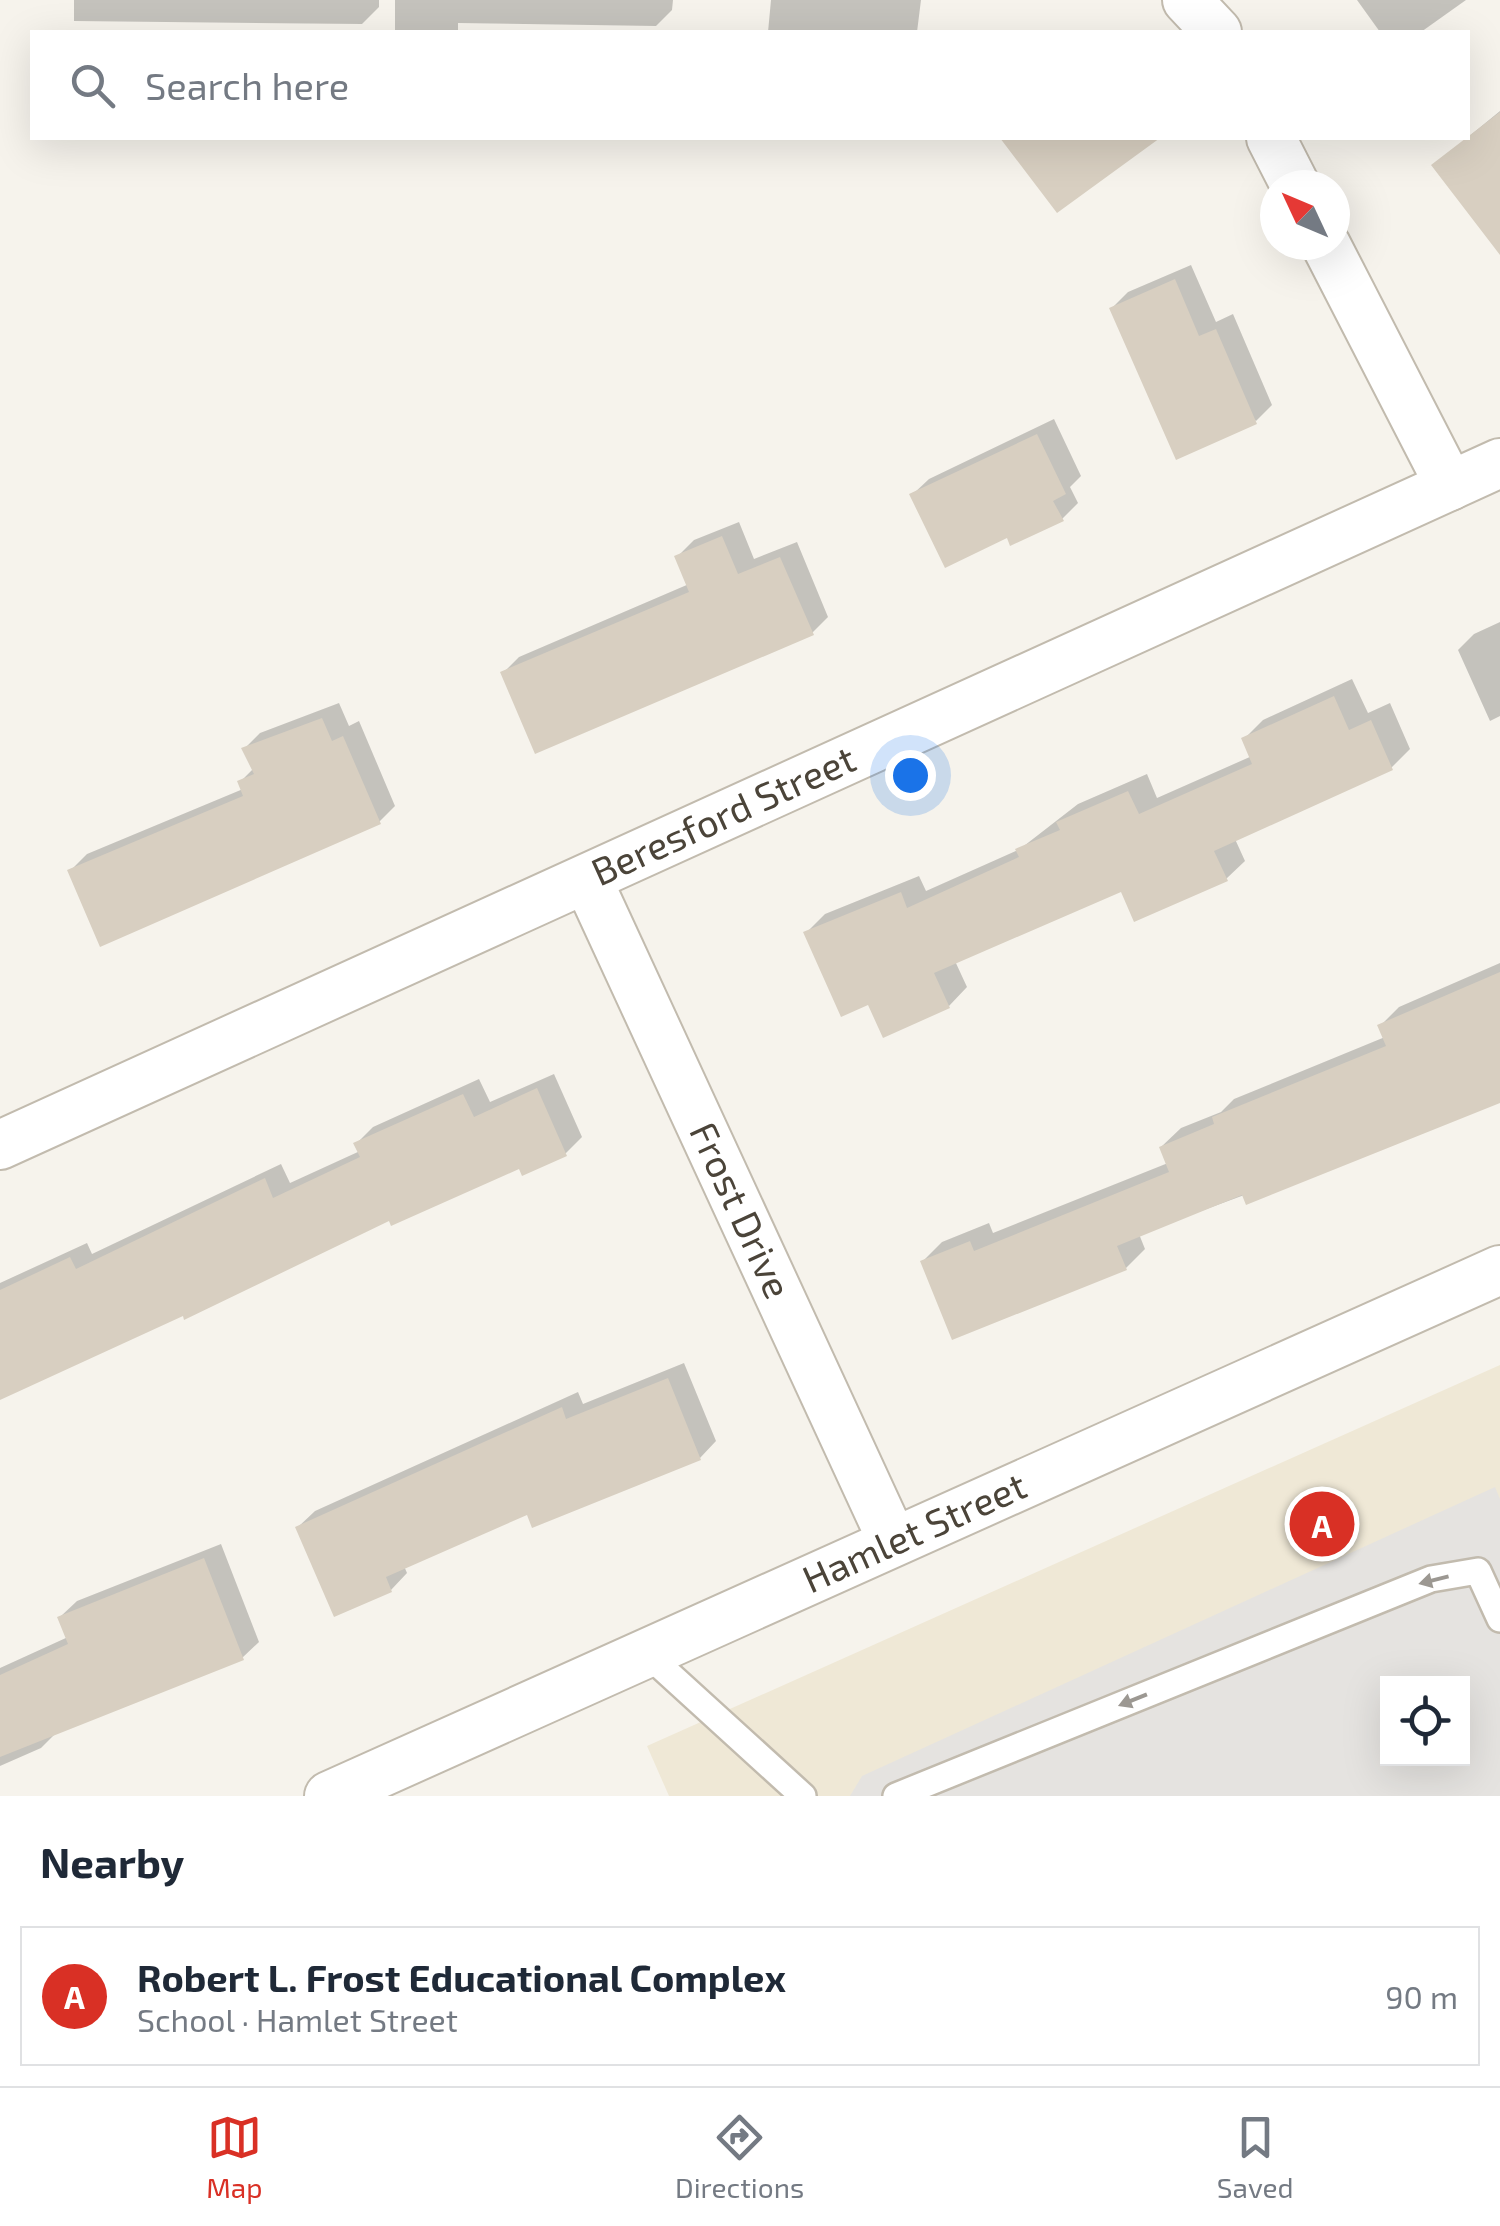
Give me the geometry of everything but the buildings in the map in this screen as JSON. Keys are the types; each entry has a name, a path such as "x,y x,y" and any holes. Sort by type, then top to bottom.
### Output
{"street":[{"path":"1187,0 1215,30"},
{"path":"1272,140 1287,170"},
{"path":"1334,260 1450,486"},
{"name":"Beresford Street","path":"0,1145 1500,463"},
{"name":"Frost Drive","path":"587,879 893,1542"},
{"name":"Hamlet Street","path":"330,1796 1500,1270"}],"lane":[{"path":"896,1796 1431,1578 1478,1571 1500,1619"},
{"path":"646,1653 795,1793"}],"shaded area":[{"path":"1500,1365 1500,1796 669,1796 647,1746"},
{"path":"1495,1487 1500,1499 1500,1796 850,1796 862,1776"}],"place":[{"name":"Robert L. Frost Educational Complex","path":"1322,1524"}]}
